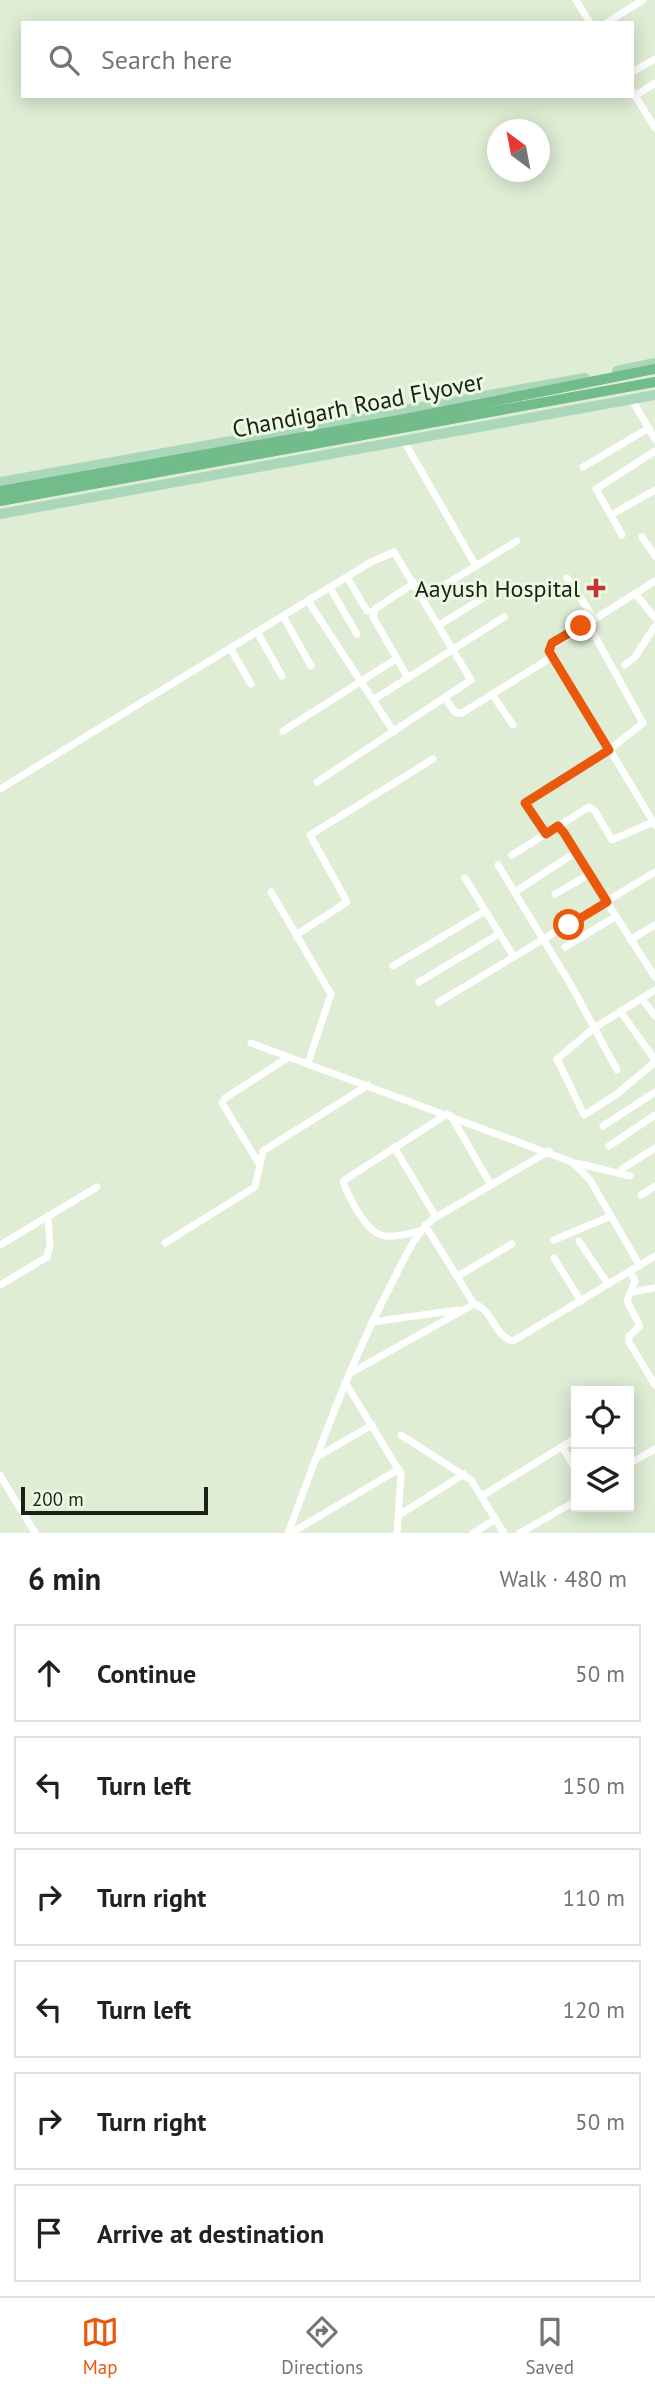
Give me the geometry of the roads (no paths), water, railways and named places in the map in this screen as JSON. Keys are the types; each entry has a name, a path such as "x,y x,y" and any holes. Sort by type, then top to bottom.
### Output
{"highway":[{"name":"Chandigarh Road Flyover","path":"0,491 67,475 83,477 410,418 655,366"},
{"name":"Chandigarh Road Flyover","path":"0,501 655,382"},
{"path":"119,479 122,491"}],"main road":[{"path":"0,482 67,475 655,366"},
{"path":"0,514 655,396"}],"street":[{"path":"576,0 589,21"},
{"path":"609,21 643,0"},
{"path":"634,71 655,59"},
{"path":"655,83 634,93 652,115 655,128"},
{"path":"632,400 655,439"},
{"path":"583,467 649,428"},
{"path":"404,441 476,566"},
{"path":"622,535 596,489 655,451"},
{"path":"611,515 655,490"},
{"path":"642,537 655,556"},
{"path":"424,598 517,541"},
{"path":"0,789 347,577 394,552 471,680 317,782"},
{"path":"347,577 367,611 374,612 414,583"},
{"path":"546,834 525,803 609,750 643,723 568,578"},
{"path":"512,855 589,807 595,811 613,841 654,823 549,648 552,643 655,581"},
{"path":"330,588 357,634"},
{"path":"635,593 655,618"},
{"path":"439,625 483,598"},
{"path":"308,601 394,732"},
{"path":"374,612 373,617 408,678"},
{"path":"283,616 311,666"},
{"path":"373,699 504,617"},
{"path":"625,665 635,657 655,626"},
{"path":"257,632 282,676"},
{"path":"230,648 251,684"},
{"path":"445,699 460,714 552,657"},
{"path":"283,731 396,659"},
{"path":"492,694 513,725"},
{"path":"296,935 347,902 310,835 433,759"},
{"path":"558,826 655,977"},
{"path":"515,892 576,852"},
{"path":"498,864 617,1070"},
{"path":"439,1002 655,872"},
{"path":"555,894 590,874"},
{"path":"466,878 514,957"},
{"path":"271,892 331,994 308,1063"},
{"path":"393,966 485,911"},
{"path":"565,947 615,917"},
{"path":"629,940 655,925"},
{"path":"419,982 499,934"},
{"path":"646,963 655,957"},
{"path":"620,1011 655,1061 617,1094 584,1115 557,1059 594,1028 620,1011 642,999 655,990"},
{"path":"642,999 655,1016"},
{"path":"251,1042 549,1151 572,1162 630,1176"},
{"path":"258,1163 222,1103 225,1098 289,1056"},
{"path":"165,1243 248,1193 258,1181 258,1163 263,1151 368,1085"},
{"path":"603,1126 655,1092"},
{"path":"422,1228 385,1236 377,1233 369,1227 343,1183 345,1178 449,1115"},
{"path":"449,1115 491,1185"},
{"path":"610,1146 655,1115"},
{"path":"394,1147 436,1217"},
{"path":"622,1169 655,1149"},
{"path":"289,1533 347,1378 372,1322 422,1228 436,1217 549,1151"},
{"path":"572,1162 590,1180 640,1266"},
{"path":"641,1195 655,1186"},
{"path":"0,1245 97,1187"},
{"path":"0,1285 49,1255 48,1216"},
{"path":"554,1240 611,1216"},
{"path":"422,1228 458,1276 474,1304 485,1310 504,1337 510,1341 655,1256"},
{"path":"579,1241 608,1284"},
{"path":"458,1276 512,1244"},
{"path":"554,1258 581,1301"},
{"path":"630,1271 635,1281 627,1301 640,1326 629,1336 629,1342 655,1385"},
{"path":"632,1292 655,1288"},
{"path":"347,1378 474,1304"},
{"path":"372,1322 464,1309"},
{"path":"347,1378 399,1469 402,1480 397,1533"},
{"path":"316,1458 372,1425"},
{"path":"401,1435 464,1474 482,1496 504,1533"},
{"path":"482,1496 571,1441"},
{"path":"562,1447 571,1462"},
{"path":"634,1461 655,1449"},
{"path":"289,1533 399,1469"},
{"path":"399,1514 464,1474"},
{"path":"0,1475 35,1533"},
{"path":"520,1533 571,1504"},
{"path":"472,1533 496,1519"}],"place":[{"name":"Aayush Hospital","path":"596,588"}]}
